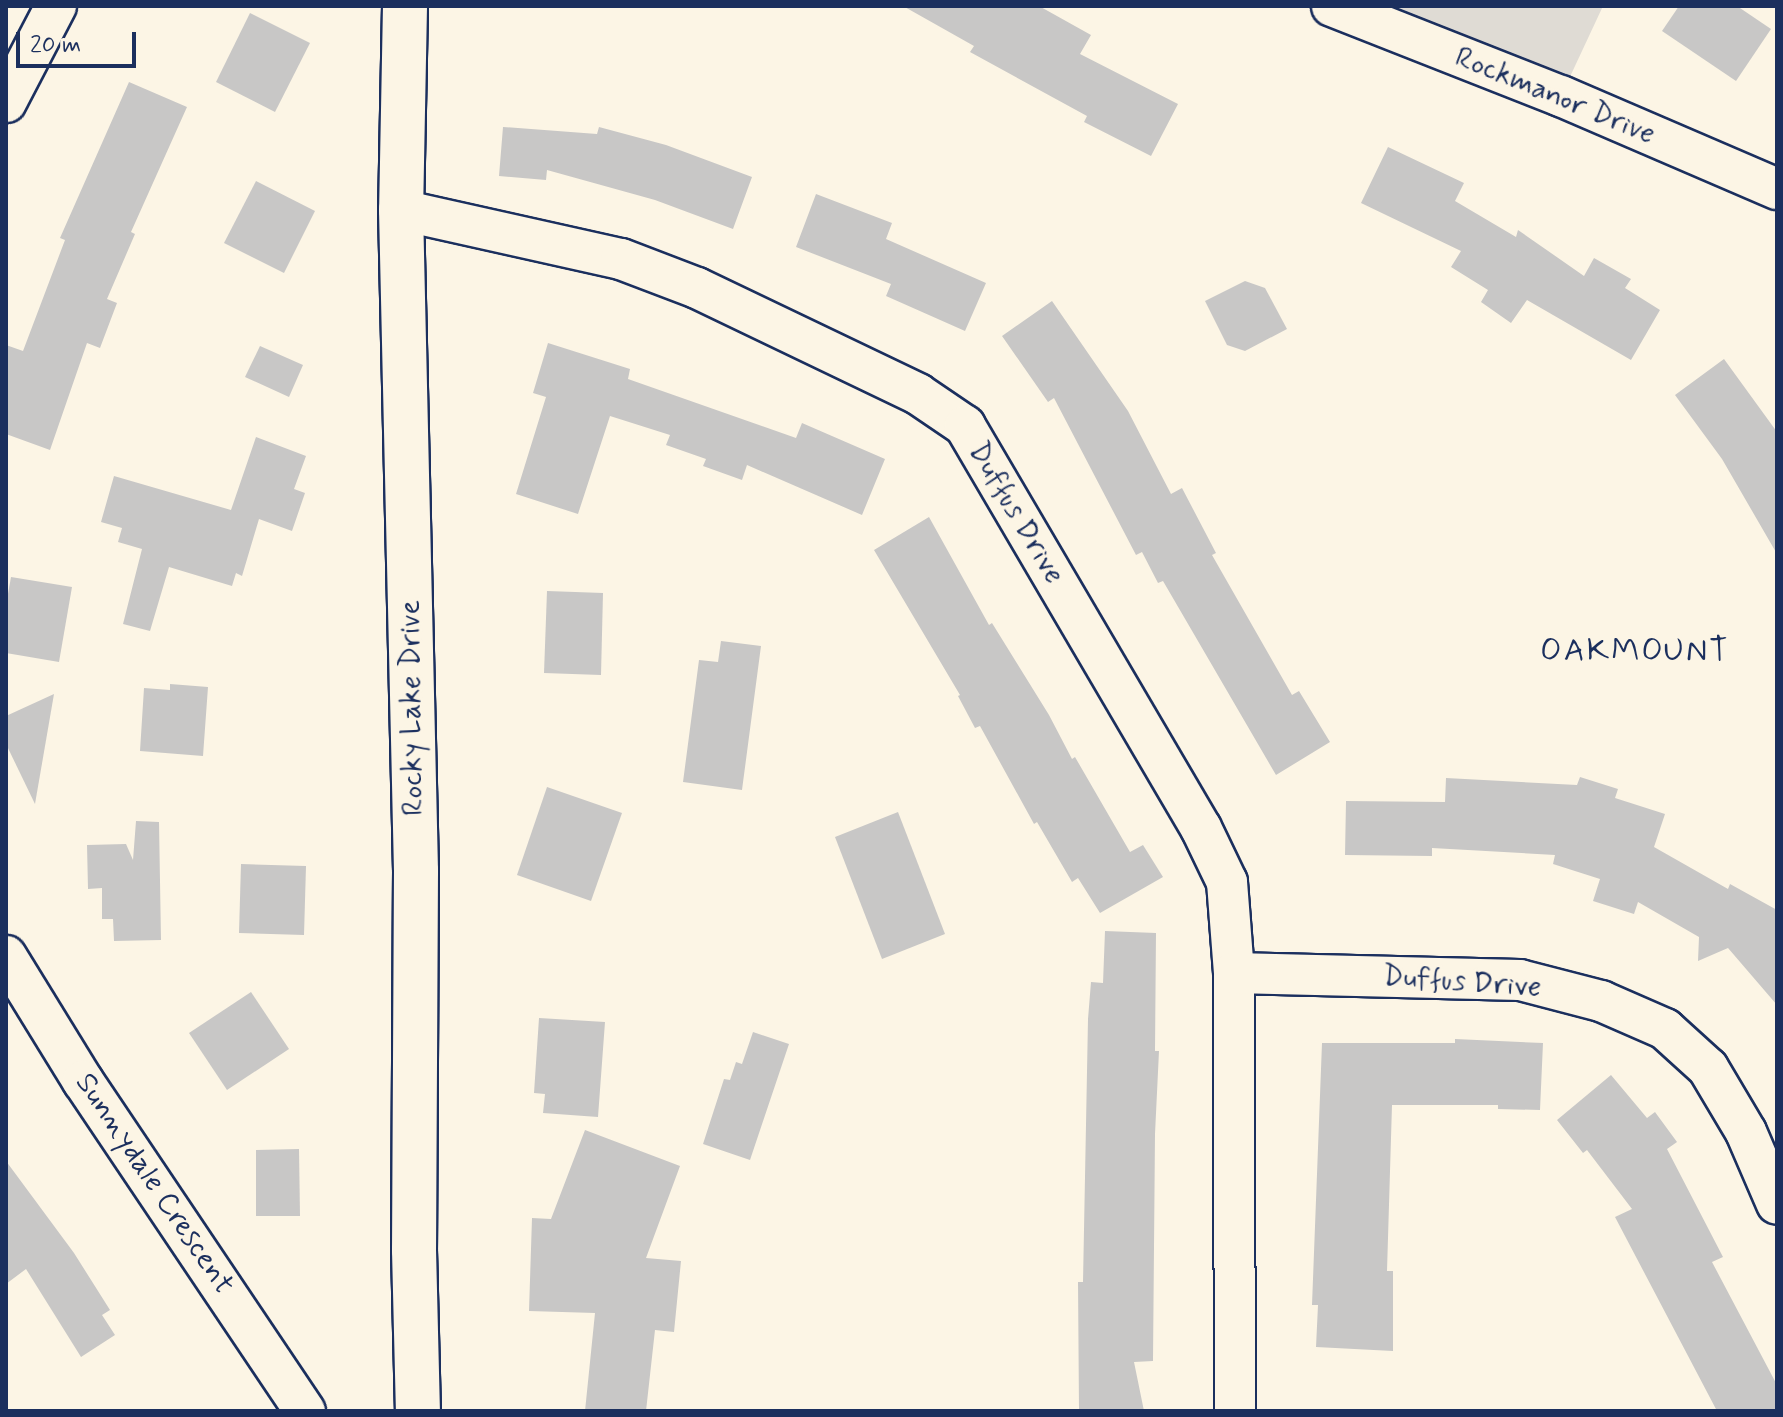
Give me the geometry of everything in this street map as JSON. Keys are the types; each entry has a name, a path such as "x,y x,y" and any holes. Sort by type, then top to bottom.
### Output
{"main road":[{"name":"Rocky Lake Drive","path":"405,6 401,210 416,856 414,1250 418,1411"}],"street":[{"path":"6,102 56,6"},
{"name":"Rockmanor Drive","path":"1332,6 1561,96 1777,189"},
{"name":"Duffus Drive","path":"401,210 621,259 697,288 918,394 965,426 1201,828 1227,882 1234,973 1235,1411"},
{"name":"Sunnydale Crescent","path":"6,956 83,1081 305,1411"},
{"name":"Duffus Drive","path":"1234,973 1520,980 1601,1001 1665,1029 1708,1068 1746,1132 1777,1204"}],"shaded area":[{"path":"1357,6 1603,6 1561,96"}],"building":[{"path":"903,6 1039,6 1091,35 1080,54 1178,104 1151,156 1084,122 1087,116 970,52 974,46"},
{"path":"1679,6 1737,6 1771,29 1736,81 1662,31"},
{"path":"250,13 310,43 275,112 216,82"},
{"path":"129,82 187,107 131,232 135,234 107,299 117,303 100,348 87,343 50,450 6,434 6,345 23,351 65,240 60,238"},
{"path":"503,127 597,134 599,127 666,145 752,177 733,229 655,200 547,170 546,180 499,176"},
{"path":"1388,147 1464,183 1455,201 1516,237 1518,230 1584,276 1594,258 1631,279 1625,288 1660,310 1631,360 1527,300 1511,323 1481,302 1488,290 1451,267 1461,251 1361,203"},
{"path":"256,181 315,211 284,273 224,243"},
{"path":"816,194 892,223 886,239 986,283 965,331 886,296 891,284 796,247"},
{"path":"1245,281 1265,288 1287,329 1245,351 1227,345 1205,301"},
{"path":"1052,301 1128,411 1171,494 1182,488 1216,553 1212,555 1292,695 1299,691 1330,742 1276,775 1163,581 1158,583 1142,552 1136,555 1054,398 1048,402 1002,336"},
{"path":"548,343 630,369 628,379 796,438 802,423 885,459 862,515 747,465 742,480 703,466 706,459 666,445 670,435 610,416 578,514 516,494 546,397 533,393"},
{"path":"260,346 303,365 289,397 245,377"},
{"path":"1724,359 1777,432 1777,554 1722,459 1675,395"},
{"path":"256,437 306,456 294,489 305,493 292,531 259,519 242,576 236,573 232,586 169,567 150,631 123,624 142,549 118,542 122,528 101,522 114,476 231,510"},
{"path":"929,517 989,625 992,623 1130,852 1143,845 1163,877 1100,913 1078,878 1072,882 1037,822 1034,824 980,726 975,728 960,695 874,550"},
{"path":"11,577 72,587 59,662 6,653 6,605"},
{"path":"547,591 603,593 601,675 544,673"},
{"path":"721,641 761,646 742,790 683,782 699,660 718,662"},
{"path":"170,684 208,687 203,756 140,751 144,688 170,690"},
{"path":"54,694 35,804 6,744 6,716"},
{"path":"1580,777 1618,789 1615,798 1665,814 1654,847 1728,889 1730,884 1777,910 1777,1005 1728,948 1698,961 1699,937 1638,902 1634,914 1593,901 1600,879 1553,864 1555,855 1432,848 1432,856 1345,855 1346,801 1445,802 1446,778 1577,785"},
{"path":"547,787 622,813 591,901 517,875"},
{"path":"898,812 945,934 882,959 835,837"},
{"path":"136,821 159,822 161,940 114,941 113,919 102,919 102,888 88,889 87,845 126,844 133,860"},
{"path":"241,864 306,866 304,935 239,933"},
{"path":"1105,931 1156,933 1155,1051 1159,1051 1153,1361 1134,1362 1144,1411 1079,1411 1078,1282 1083,1282 1088,1019 1091,982 1103,983"},
{"path":"251,992 289,1049 227,1090 189,1033"},
{"path":"539,1018 605,1022 598,1117 543,1113 545,1094 534,1093"},
{"path":"753,1032 789,1044 750,1160 703,1144 724,1079 730,1080 736,1062 742,1064"},
{"path":"1455,1039 1543,1043 1540,1110 1498,1109 1498,1105 1392,1105 1387,1271 1393,1271 1393,1351 1316,1347 1318,1305 1312,1305 1322,1043 1455,1043"},
{"path":"1611,1075 1647,1118 1655,1112 1677,1142 1667,1149 1723,1257 1712,1262 1777,1385 1777,1411 1717,1411 1615,1217 1632,1209 1587,1150 1583,1153 1557,1120"},
{"path":"585,1130 680,1166 646,1258 681,1261 674,1332 655,1330 646,1411 585,1411 595,1313 529,1311 532,1218 551,1219"},
{"path":"299,1149 300,1216 256,1216 256,1150"},
{"path":"6,1161 74,1253 110,1310 102,1315 115,1335 81,1357 26,1269 6,1284"}],"district":[{"name":"OAKMOUNT","path":"1635,651"}]}
